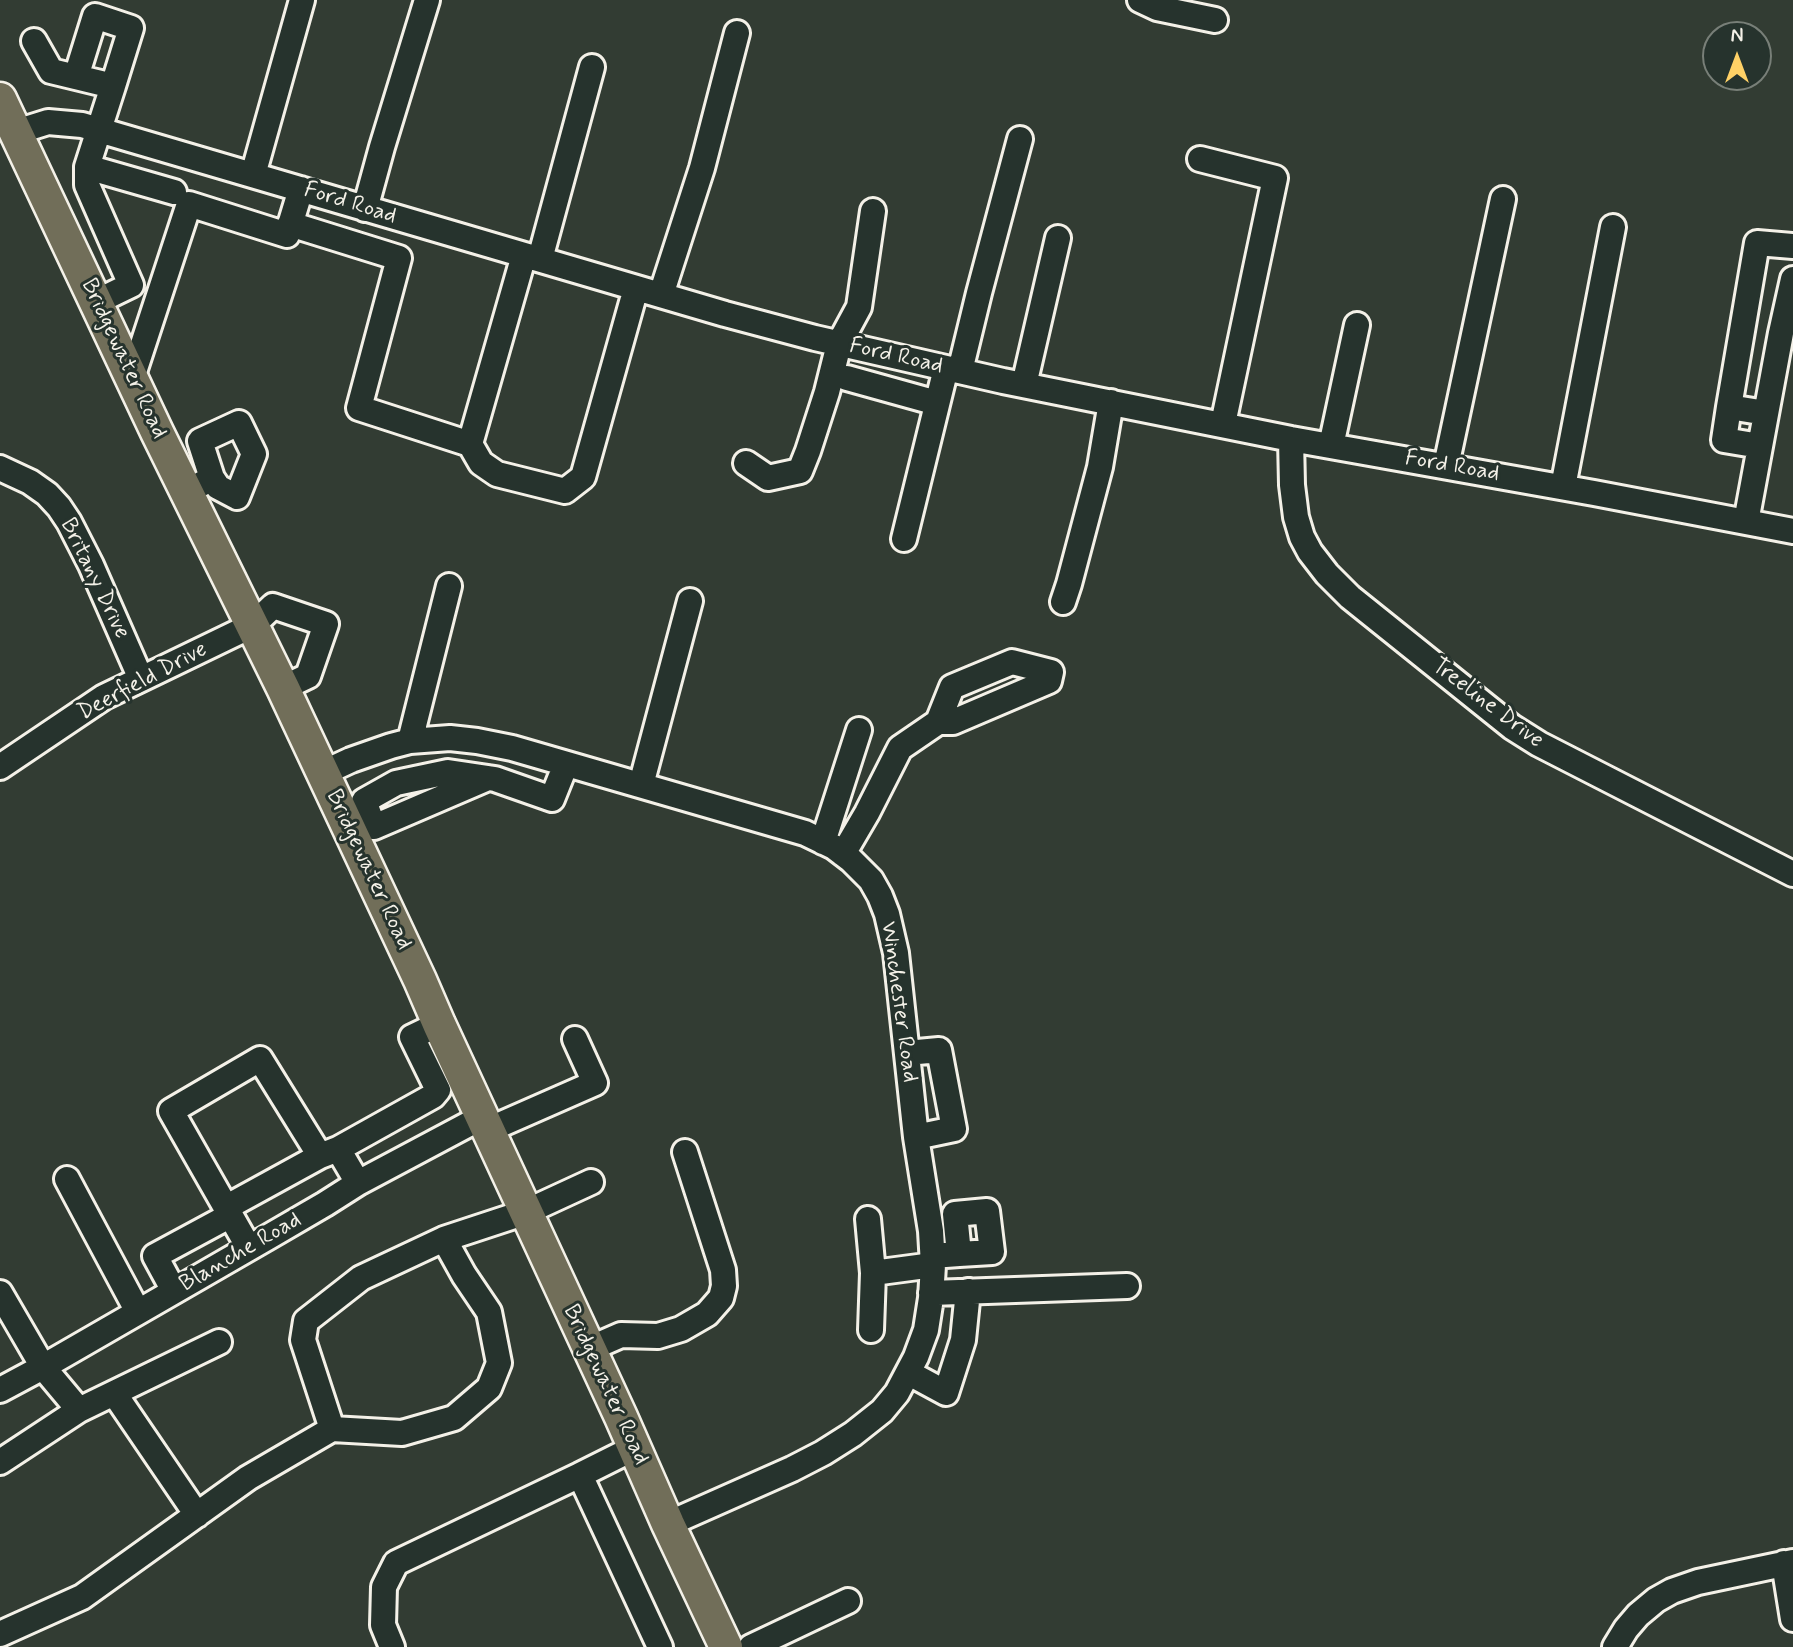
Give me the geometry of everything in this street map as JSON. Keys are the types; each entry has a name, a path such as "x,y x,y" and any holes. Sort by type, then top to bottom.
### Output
{"main road":[{"name":"Bridgewater Road","path":"0,99 132,378 199,485 253,625 726,1647"}],"street":[{"path":"253,175 302,0"},
{"path":"365,209 427,0"},
{"path":"1140,0 1157,8 1215,20"},
{"path":"76,77 95,16 131,28 87,167 87,185 131,285 96,302"},
{"path":"661,295 702,168 737,33"},
{"path":"34,41 51,71 113,86"},
{"path":"470,444 592,67"},
{"name":"Ford Road","path":"16,132 48,122 82,125 725,314 953,370 1291,439 1793,531"},
{"path":"904,539 937,403 953,370 979,293 1020,139"},
{"path":"1200,159 1275,178 1223,424"},
{"path":"87,167 174,192"},
{"path":"132,378 189,204 287,236 301,189"},
{"path":"1446,466 1503,199"},
{"path":"746,463 768,478 800,471 827,392 839,344 859,307 873,211"},
{"path":"290,224 399,258 359,408 470,444 481,463 498,474 565,491 583,477 636,288"},
{"path":"1563,487 1613,227"},
{"path":"1024,385 1058,238"},
{"path":"1760,446 1724,440 1756,243 1793,246"},
{"path":"1746,522 1793,279"},
{"path":"1331,446 1357,325"},
{"path":"847,377 937,403"},
{"path":"1063,601 1100,467 1111,402"},
{"path":"1729,407 1766,413"},
{"name":"Treeline Drive","path":"1291,439 1292,485 1296,517 1302,537 1327,574 1350,597 1512,727 1539,744 1793,874"},
{"name":"Britany Drive","path":"0,468 30,482 60,508 91,565 141,679"},
{"path":"410,741 449,586"},
{"path":"641,785 690,601"},
{"name":"Deerfield Drive","path":"0,767 104,697 253,625 273,606 326,624 308,676 283,688"},
{"path":"833,848 867,813 900,748 938,722"},
{"path":"833,848 859,730"},
{"name":"Winchester Road","path":"323,773 351,760 410,741 450,738 512,748 805,833 833,848 871,880 880,896 896,953 916,1137 931,1231 931,1293 926,1330 909,1373 897,1393 882,1411 853,1434 792,1469 668,1524"},
{"path":"488,778 552,799 566,764"},
{"path":"174,1291 155,1256 329,1152 433,1096 438,1090 412,1037 439,1024"},
{"name":"Blanche Road","path":"0,1390 358,1183 485,1123 595,1083 575,1039"},
{"path":"907,1053 939,1050 954,1129 916,1137"},
{"path":"249,1248 171,1111 260,1059 329,1152 358,1183"},
{"path":"589,1349 621,1335 659,1336 673,1332 707,1314 721,1298 724,1286 723,1270 685,1152"},
{"path":"68,1180 138,1312"},
{"path":"332,1429 303,1340 306,1321 361,1278 444,1239 526,1212 591,1182"},
{"path":"868,1219 873,1273 871,1330"},
{"path":"0,1634 82,1597 248,1478 332,1429 402,1433 454,1418 489,1388 499,1363 489,1312 444,1239"},
{"path":"873,1273 960,1254"},
{"path":"931,1293 1127,1286"},
{"path":"909,1373 946,1393 963,1340 968,1292"},
{"path":"0,1293 43,1367 79,1410"},
{"path":"0,1462 79,1410 219,1342"},
{"path":"114,1393 197,1515"},
{"path":"392,1647 383,1625 384,1587 396,1563 634,1448"},
{"path":"580,1475 660,1647"},
{"path":"1615,1647 1638,1615 1672,1591 1698,1582 1789,1562 1793,1619"},
{"path":"751,1647 848,1601"}]}
